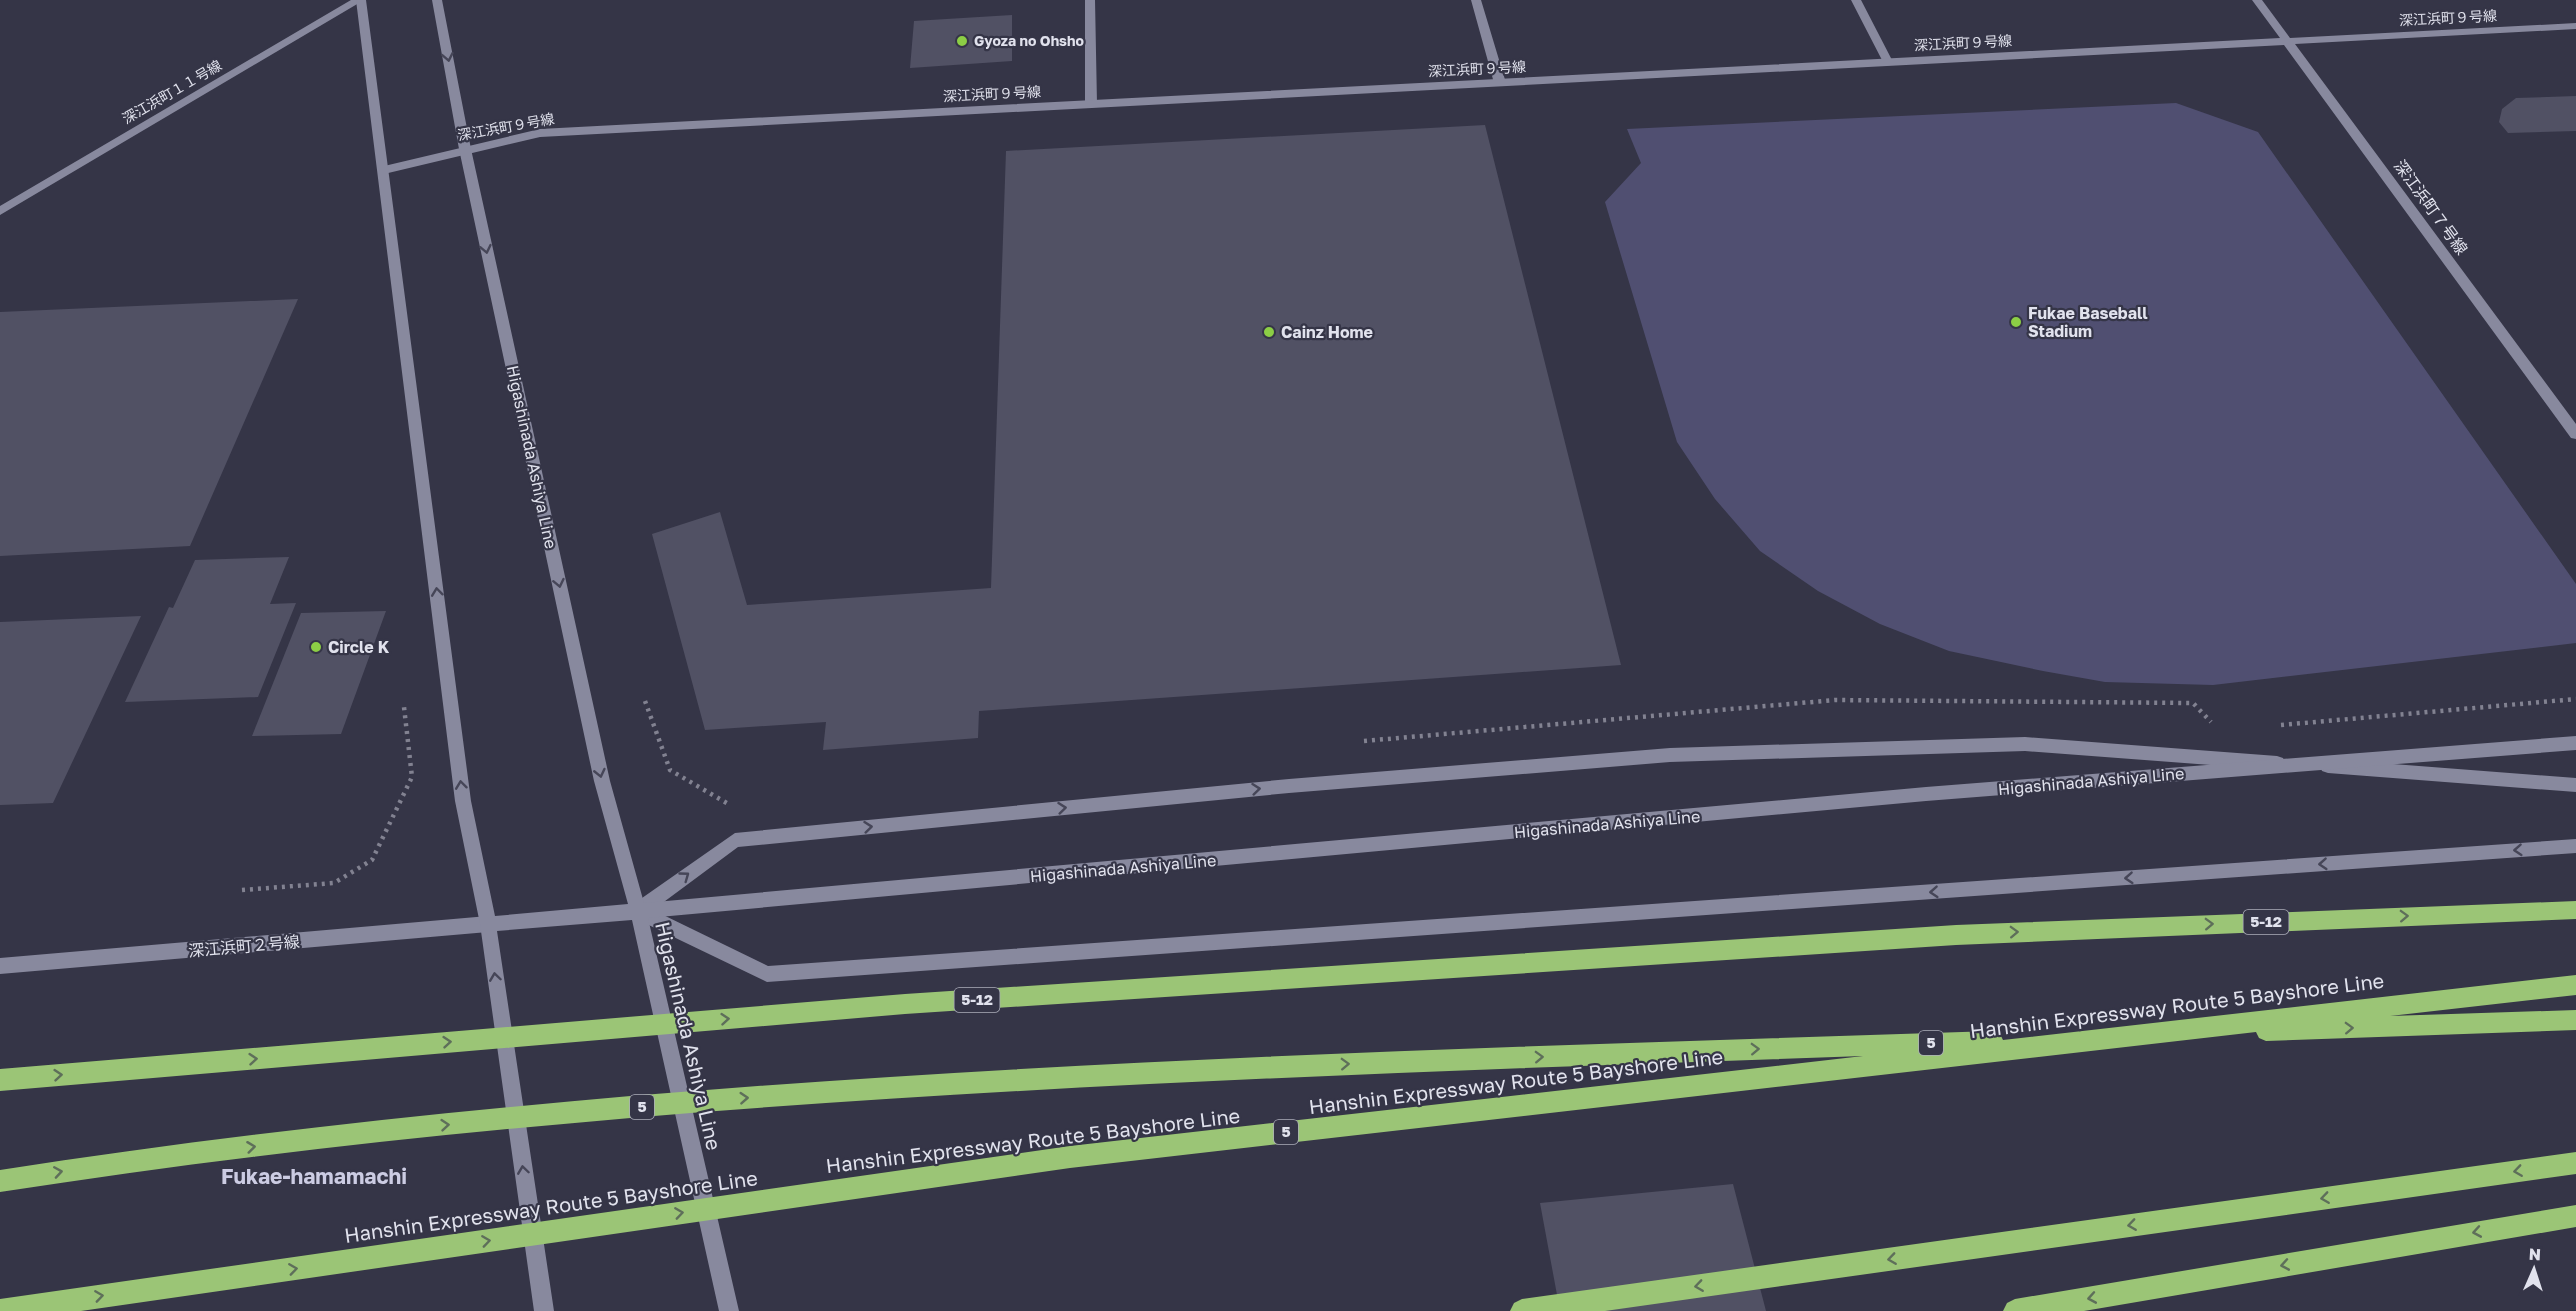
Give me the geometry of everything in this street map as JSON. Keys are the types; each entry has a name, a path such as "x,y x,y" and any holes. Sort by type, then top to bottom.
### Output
{"highway":[{"name":"5-12","path":"0,1080 905,1004 1956,935 2576,910"},
{"name":"Hanshin Expressway Route 5 Bayshore Line","path":"0,1311 1070,1157 2576,985"},
{"name":"5","path":"0,1181 72,1169 384,1131 742,1098 1286,1066 2576,1020"},
{"path":"1522,1311 2576,1163"},
{"path":"2015,1311 2576,1215"}],"street":[{"path":"360,0 384,170 463,801 488,924 544,1311"},
{"name":"深江浜町１１号線","path":"0,210 360,0"},
{"name":"Higashinada Ashiya Line","path":"437,0 465,149 602,781 638,911 729,1311"},
{"path":"1090,0 1091,104"},
{"path":"1476,0 1500,83"},
{"path":"1856,0 1888,62"},
{"name":"深江浜町７号線","path":"2258,0 2576,434"},
{"name":"深江浜町９号線","path":"384,170 540,133 2576,26"},
{"name":"Higashinada Ashiya Line","path":"488,924 1926,794 2576,743"},
{"path":"2576,785 2025,744 1670,755 1278,787 735,840 638,911 766,974 2576,846"},
{"name":"深江浜町２号線","path":"0,966 488,924"}],"path":[{"path":"645,701 670,770 727,805"},
{"path":"242,890 334,883 372,860 412,777 404,707"}],"shaded area":[{"name":"Fukae Baseball Stadium","path":"2176,103 2258,132 2576,584 2576,643 2213,685 2105,682 1949,651 1880,624 1818,591 1760,551 1715,499 1677,442 1605,202 1641,163 1627,129"}],"building":[{"name":"Gyoza no Ohsho","path":"1012,15 1012,61 910,68 914,21"},
{"path":"2576,96 2576,131 2508,133 2499,122 2502,109 2516,98"},
{"name":"Cainz Home","path":"1485,125 1621,665 979,711 978,738 823,750 826,722 705,730 652,534 720,512 747,605 991,588 1006,151"},
{"path":"298,299 190,546 0,556 0,312"},
{"path":"289,557 270,604 296,603 258,697 125,702 169,607 173,608 195,560"},
{"path":"386,611 341,734 252,736 301,613"},
{"path":"141,616 53,803 0,805 0,622"},
{"path":"1733,1184 1766,1311 1560,1311 1540,1203"}],"place":[{"name":"Gyoza no Ohsho","path":"962,41"},
{"name":"Fukae Baseball Stadium","path":"2016,322"},
{"name":"Cainz Home","path":"1269,332"},
{"name":"Circle K","path":"316,647"}],"district":[{"name":"Fukae-hamamachi","path":"314,1177"}]}
